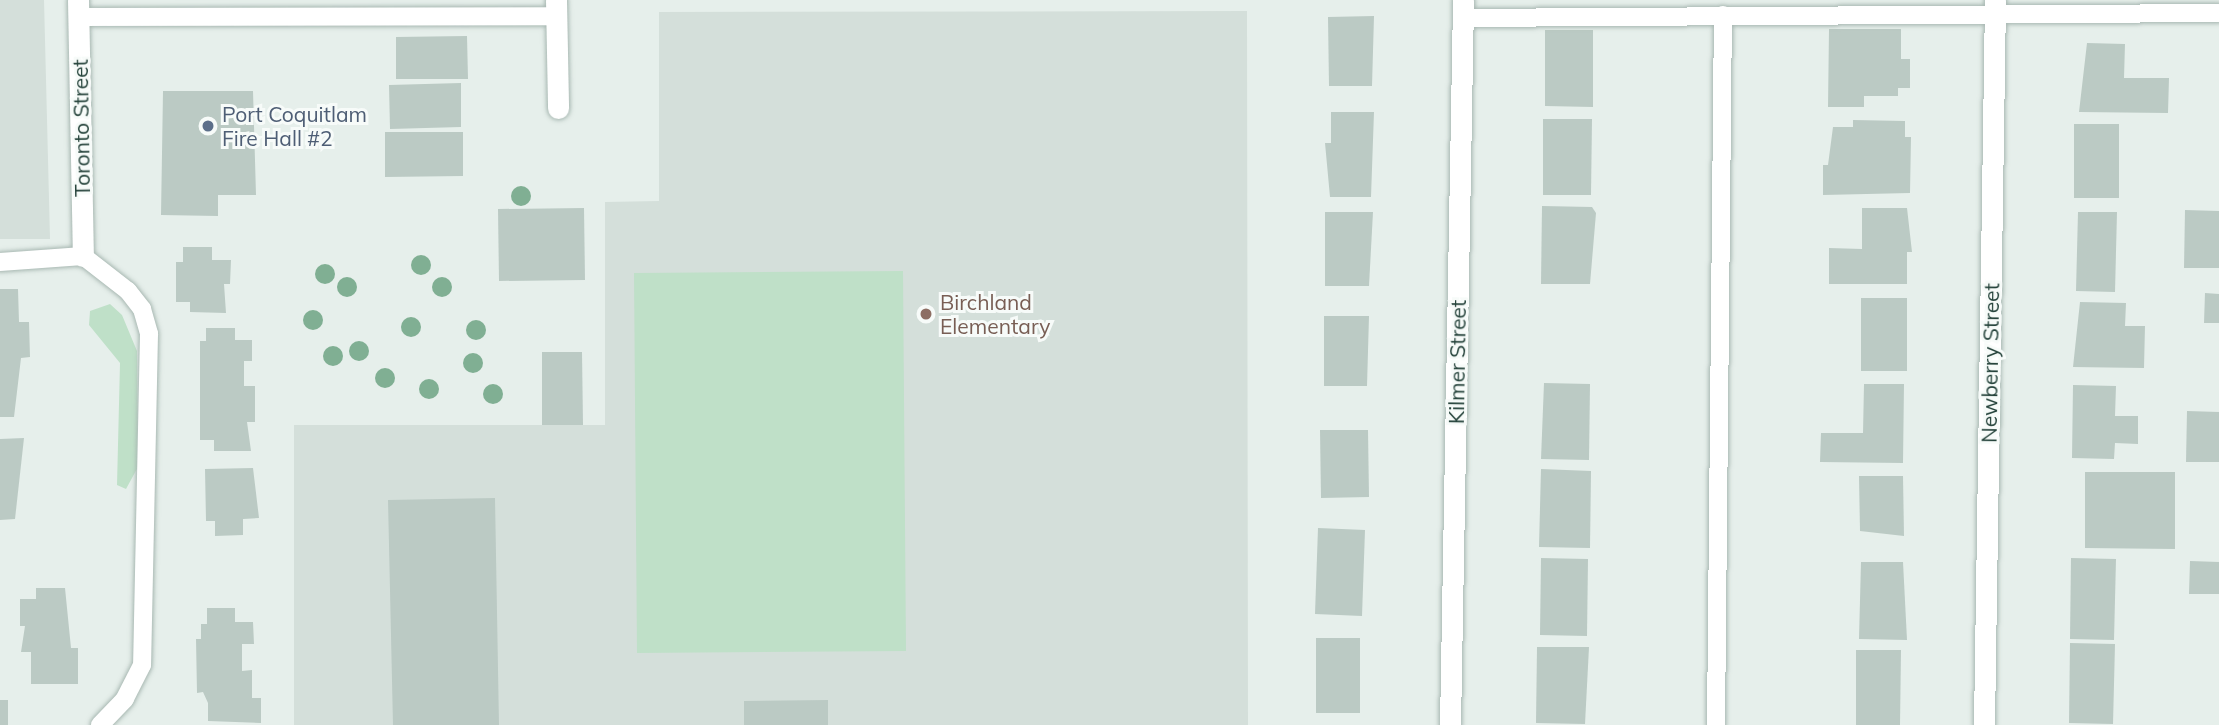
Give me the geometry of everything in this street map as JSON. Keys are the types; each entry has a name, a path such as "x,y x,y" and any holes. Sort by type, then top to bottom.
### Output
{"street":[{"name":"Toronto Street","path":"79,8 83,256"},
{"path":"556,8 558,108"},
{"name":"Newberry Street","path":"1984,725 1995,8"},
{"name":"Kilmer Street","path":"1450,725 1463,9"}],"lane":[{"path":"79,8 556,8"},
{"path":"1463,9 1723,15 1995,8 2219,13"},
{"path":"1716,725 1723,15"},
{"path":"0,262 83,256 128,291 142,309 149,334 142,665 125,699 100,725"}],"shaded area":[{"path":"0,0 44,0 50,239 0,239"},
{"name":"Birchland Elementary","path":"1247,11 1248,725 294,725 294,425 605,425 605,202 659,201 659,12"}],"green space":[{"path":"903,271 906,651 637,653 634,273"},
{"path":"110,304 122,315 137,351 138,467 126,489 117,485 120,363 89,325 90,311"}],"building":[{"path":"1374,16 1372,86 1329,86 1328,17"},
{"path":"1829,29 1901,29 1901,59 1910,59 1910,88 1898,88 1898,96 1864,96 1864,107 1828,107"},
{"path":"1545,30 1593,30 1593,107 1545,106"},
{"path":"467,36 468,79 396,79 396,37"},
{"path":"2087,43 2125,44 2124,78 2169,78 2168,113 2079,112"},
{"path":"461,83 461,127 390,129 389,85"},
{"name":"Port Coquitlam Fire Hall #2","path":"163,91 253,91 256,195 218,195 218,216 161,215"},
{"path":"1331,112 1374,112 1371,197 1330,197 1325,143 1331,143"},
{"path":"1543,119 1592,119 1591,195 1543,195"},
{"path":"1853,120 1905,121 1905,137 1911,137 1910,193 1823,195 1823,165 1828,165 1833,127 1853,127"},
{"path":"2074,124 2119,124 2119,198 2074,198"},
{"path":"385,132 463,132 463,176 385,177"},
{"path":"1542,206 1592,207 1596,213 1590,284 1541,284"},
{"path":"584,208 585,280 499,281 498,209"},
{"path":"1862,208 1907,208 1912,252 1907,252 1907,284 1829,284 1829,248 1862,249"},
{"path":"2185,210 2219,211 2219,268 2184,268"},
{"path":"1325,212 1373,212 1369,286 1325,286"},
{"path":"2078,212 2117,212 2115,292 2076,291"},
{"path":"183,247 212,247 212,260 231,260 230,284 224,284 226,313 190,312 190,302 176,302 176,262 183,262"},
{"path":"0,289 18,289 19,322 29,322 30,357 21,358 14,417 0,417"},
{"path":"2205,293 2219,294 2219,323 2204,323"},
{"path":"1861,298 1907,298 1907,371 1861,371"},
{"path":"2080,302 2126,303 2125,326 2145,326 2144,368 2073,367"},
{"path":"1324,316 1369,316 1367,386 1324,386"},
{"path":"206,328 235,328 235,340 252,340 252,361 244,361 244,386 255,386 255,422 247,422 251,451 214,451 214,440 200,440 200,341 206,341"},
{"path":"542,352 582,352 583,425 542,425"},
{"path":"1544,383 1590,384 1589,460 1541,459"},
{"path":"1864,384 1904,384 1903,463 1820,462 1821,433 1863,433"},
{"path":"2073,385 2116,386 2115,416 2138,416 2138,444 2115,443 2114,459 2072,458"},
{"path":"2187,411 2219,412 2219,462 2186,462"},
{"path":"1320,430 1368,430 1369,497 1321,498"},
{"path":"24,438 15,519 0,520 0,439"},
{"path":"253,468 259,518 243,519 243,535 215,536 215,521 206,521 205,469"},
{"path":"1541,469 1591,471 1590,548 1539,547"},
{"path":"2085,472 2175,472 2175,549 2085,548"},
{"path":"1859,476 1903,476 1904,536 1860,531"},
{"path":"495,498 499,725 393,725 388,500"},
{"path":"1318,528 1365,530 1362,616 1315,614"},
{"path":"1541,558 1588,559 1587,636 1540,635"},
{"path":"2071,558 2116,559 2114,640 2070,639"},
{"path":"2190,561 2219,562 2219,594 2189,594"},
{"path":"1861,562 1903,562 1907,640 1859,639"},
{"path":"36,588 65,588 71,648 78,648 78,684 31,684 31,652 21,652 25,626 20,626 20,599 36,599"},
{"path":"207,608 235,608 235,622 253,622 254,644 242,644 242,671 252,670 252,698 261,698 261,723 208,721 208,703 203,692 197,693 196,639 201,639 201,624 207,624"},
{"path":"1316,638 1360,638 1360,713 1316,713"},
{"path":"2070,643 2115,644 2113,724 2069,723"},
{"path":"1537,647 1589,647 1585,724 1536,723"},
{"path":"1856,650 1901,650 1900,725 1856,725"},
{"path":"0,700 8,700 8,725 0,725"},
{"path":"828,700 828,725 744,725 744,701"}],"place":[{"name":"Port Coquitlam Fire Hall #2","path":"208,126"},
{"name":"Birchland Elementary","path":"926,314"}]}
